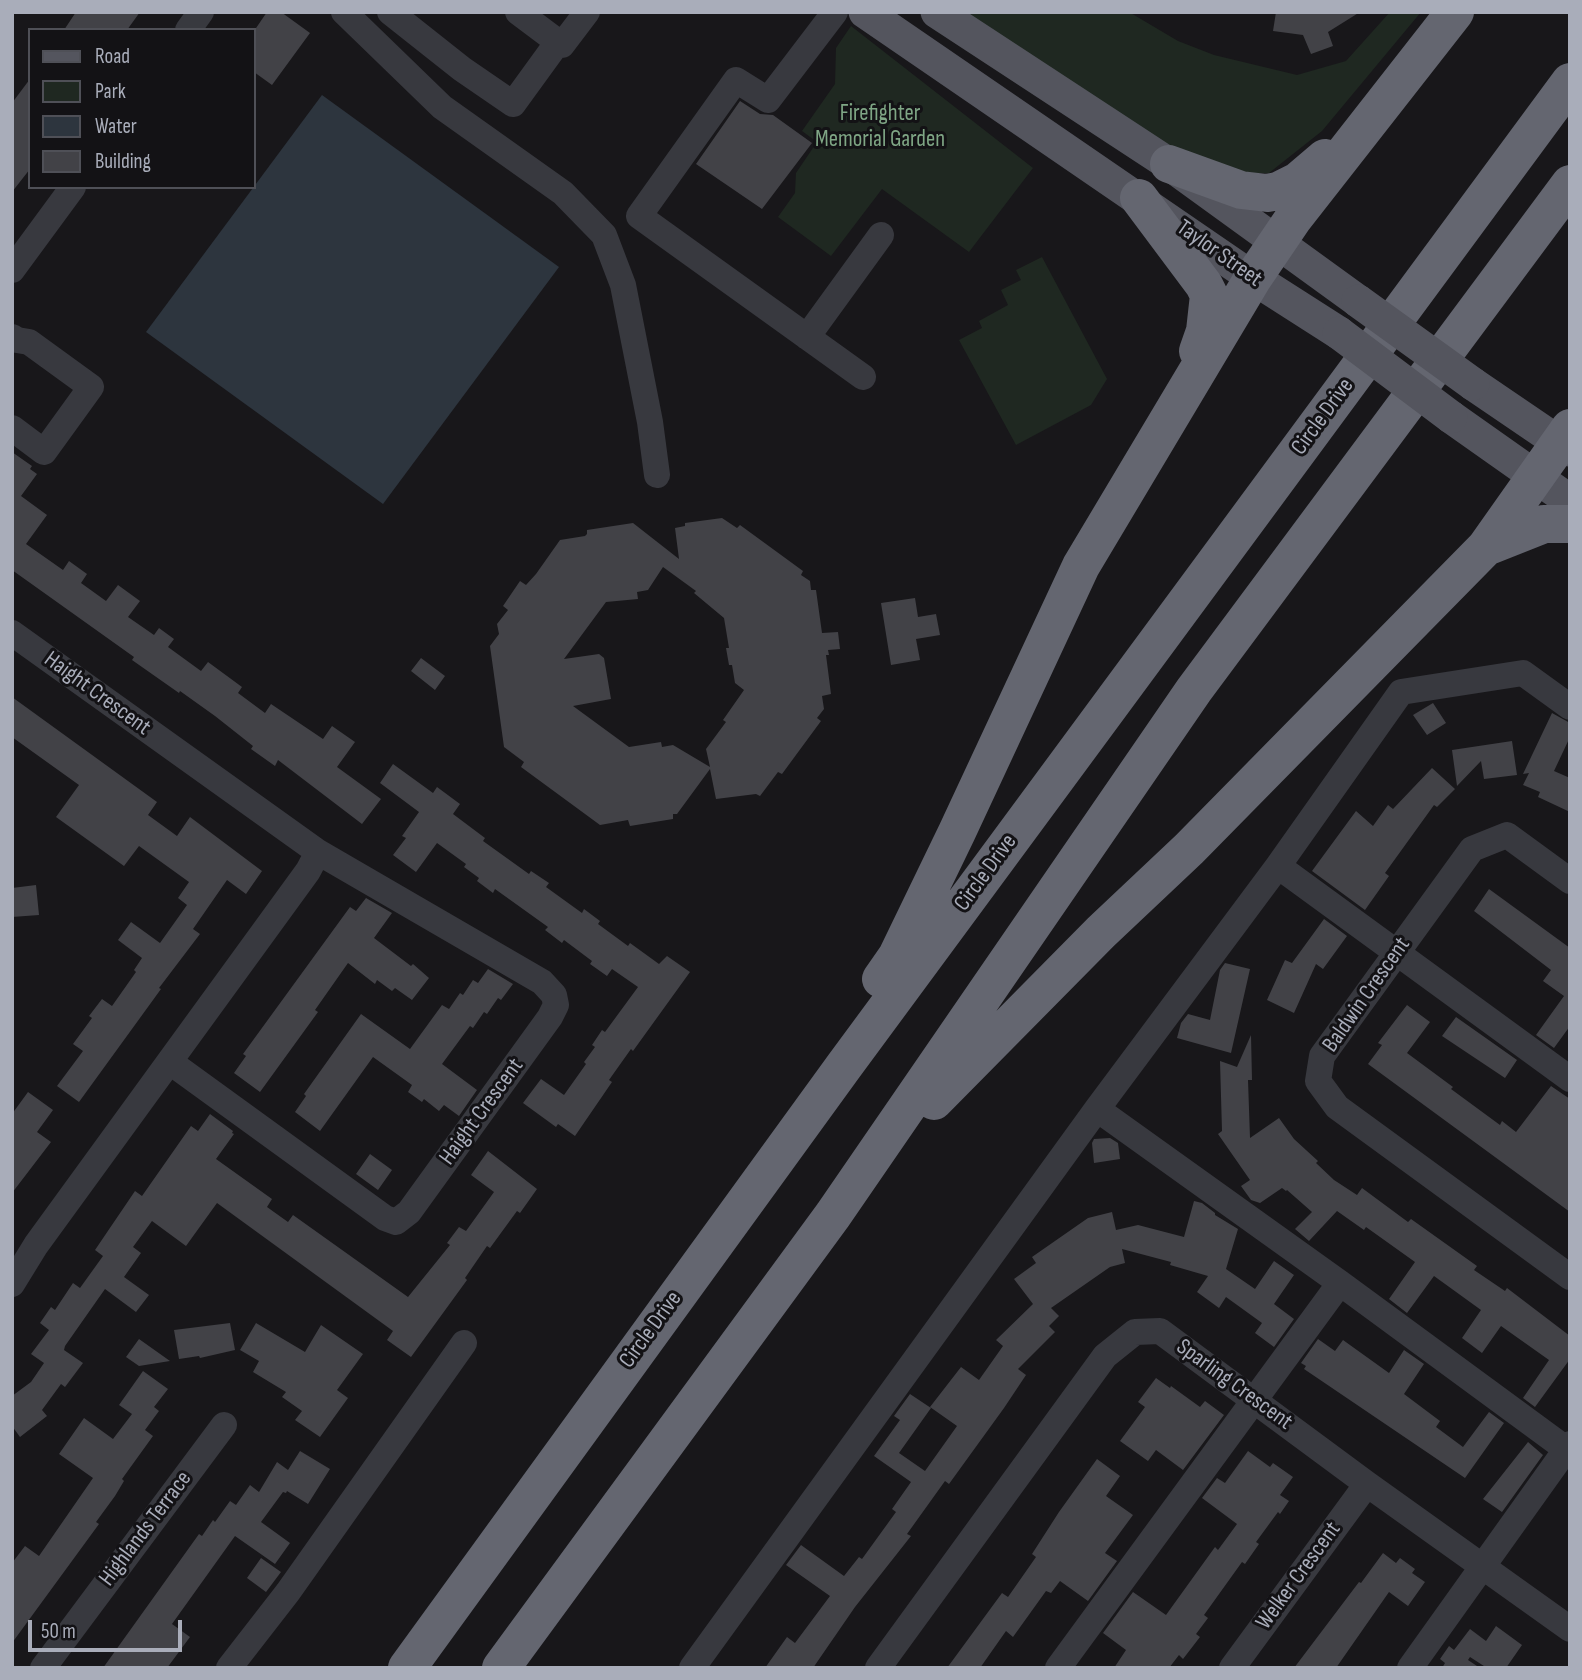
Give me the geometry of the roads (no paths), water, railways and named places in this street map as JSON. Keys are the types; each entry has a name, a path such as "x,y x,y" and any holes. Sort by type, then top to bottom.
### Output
{"highway":[{"path":"633,1355 789,1126 897,956 1081,566 1253,278 1293,219 1455,12"},
{"path":"1169,164 1241,190 1278,191 1314,170 1412,68"},
{"name":"Circle Drive","path":"407,1668 860,1043 1570,82"},
{"path":"501,1668 833,1215 1194,690 1570,184"},
{"path":"1139,198 1209,295 1205,331 1172,416"},
{"path":"833,1215 869,1185 925,1112 965,1068 1189,849 1486,547 1534,477 1566,441"},
{"path":"1486,547 1544,524 1570,524"}],"main road":[{"name":"Taylor Street","path":"865,12 1253,278 1339,333 1570,501"},
{"name":"Taylor Street","path":"937,12 1169,164 1473,384 1566,441"}],"street":[{"path":"189,28 201,12"},
{"path":"344,12 442,107 563,193 604,235 623,285 650,422 657,475"},
{"path":"390,12 462,69 513,104 558,42"},
{"path":"518,12 562,45 587,12"},
{"path":"835,12 768,100 736,80 639,216 863,377"},
{"path":"12,270 72,189"},
{"path":"807,337 881,235"},
{"path":"12,337 29,342 91,387 44,452 12,428"},
{"name":"Haight Crescent","path":"12,633 318,852 542,982 554,995 556,1005 409,1212 396,1222 385,1218 170,1062"},
{"path":"692,1668 1097,1109 1278,866 1401,692 1523,673 1570,706"},
{"name":"Baldwin Crescent","path":"1570,881 1507,835 1472,849 1322,1055 1318,1081 1337,1107 1570,1277"},
{"path":"12,1284 36,1245 308,871 318,852"},
{"path":"1278,866 1570,1079"},
{"path":"1097,1109 1568,1447 1410,1668"},
{"path":"1058,1668 1340,1283"},
{"name":"Sparling Crescent","path":"878,1668 1105,1356 1135,1332 1160,1331 1570,1629"},
{"path":"229,1668 288,1592 464,1343"},
{"name":"Highlands Terrace","path":"43,1668 224,1425"},
{"name":"Welker Crescent","path":"1232,1668 1367,1484"}],"water":[{"path":"322,95 559,267 383,504 146,332 252,189 256,189 256,184"}],"park label":[{"name":"Firefighter Memorial Garden","path":"880,127"}]}
